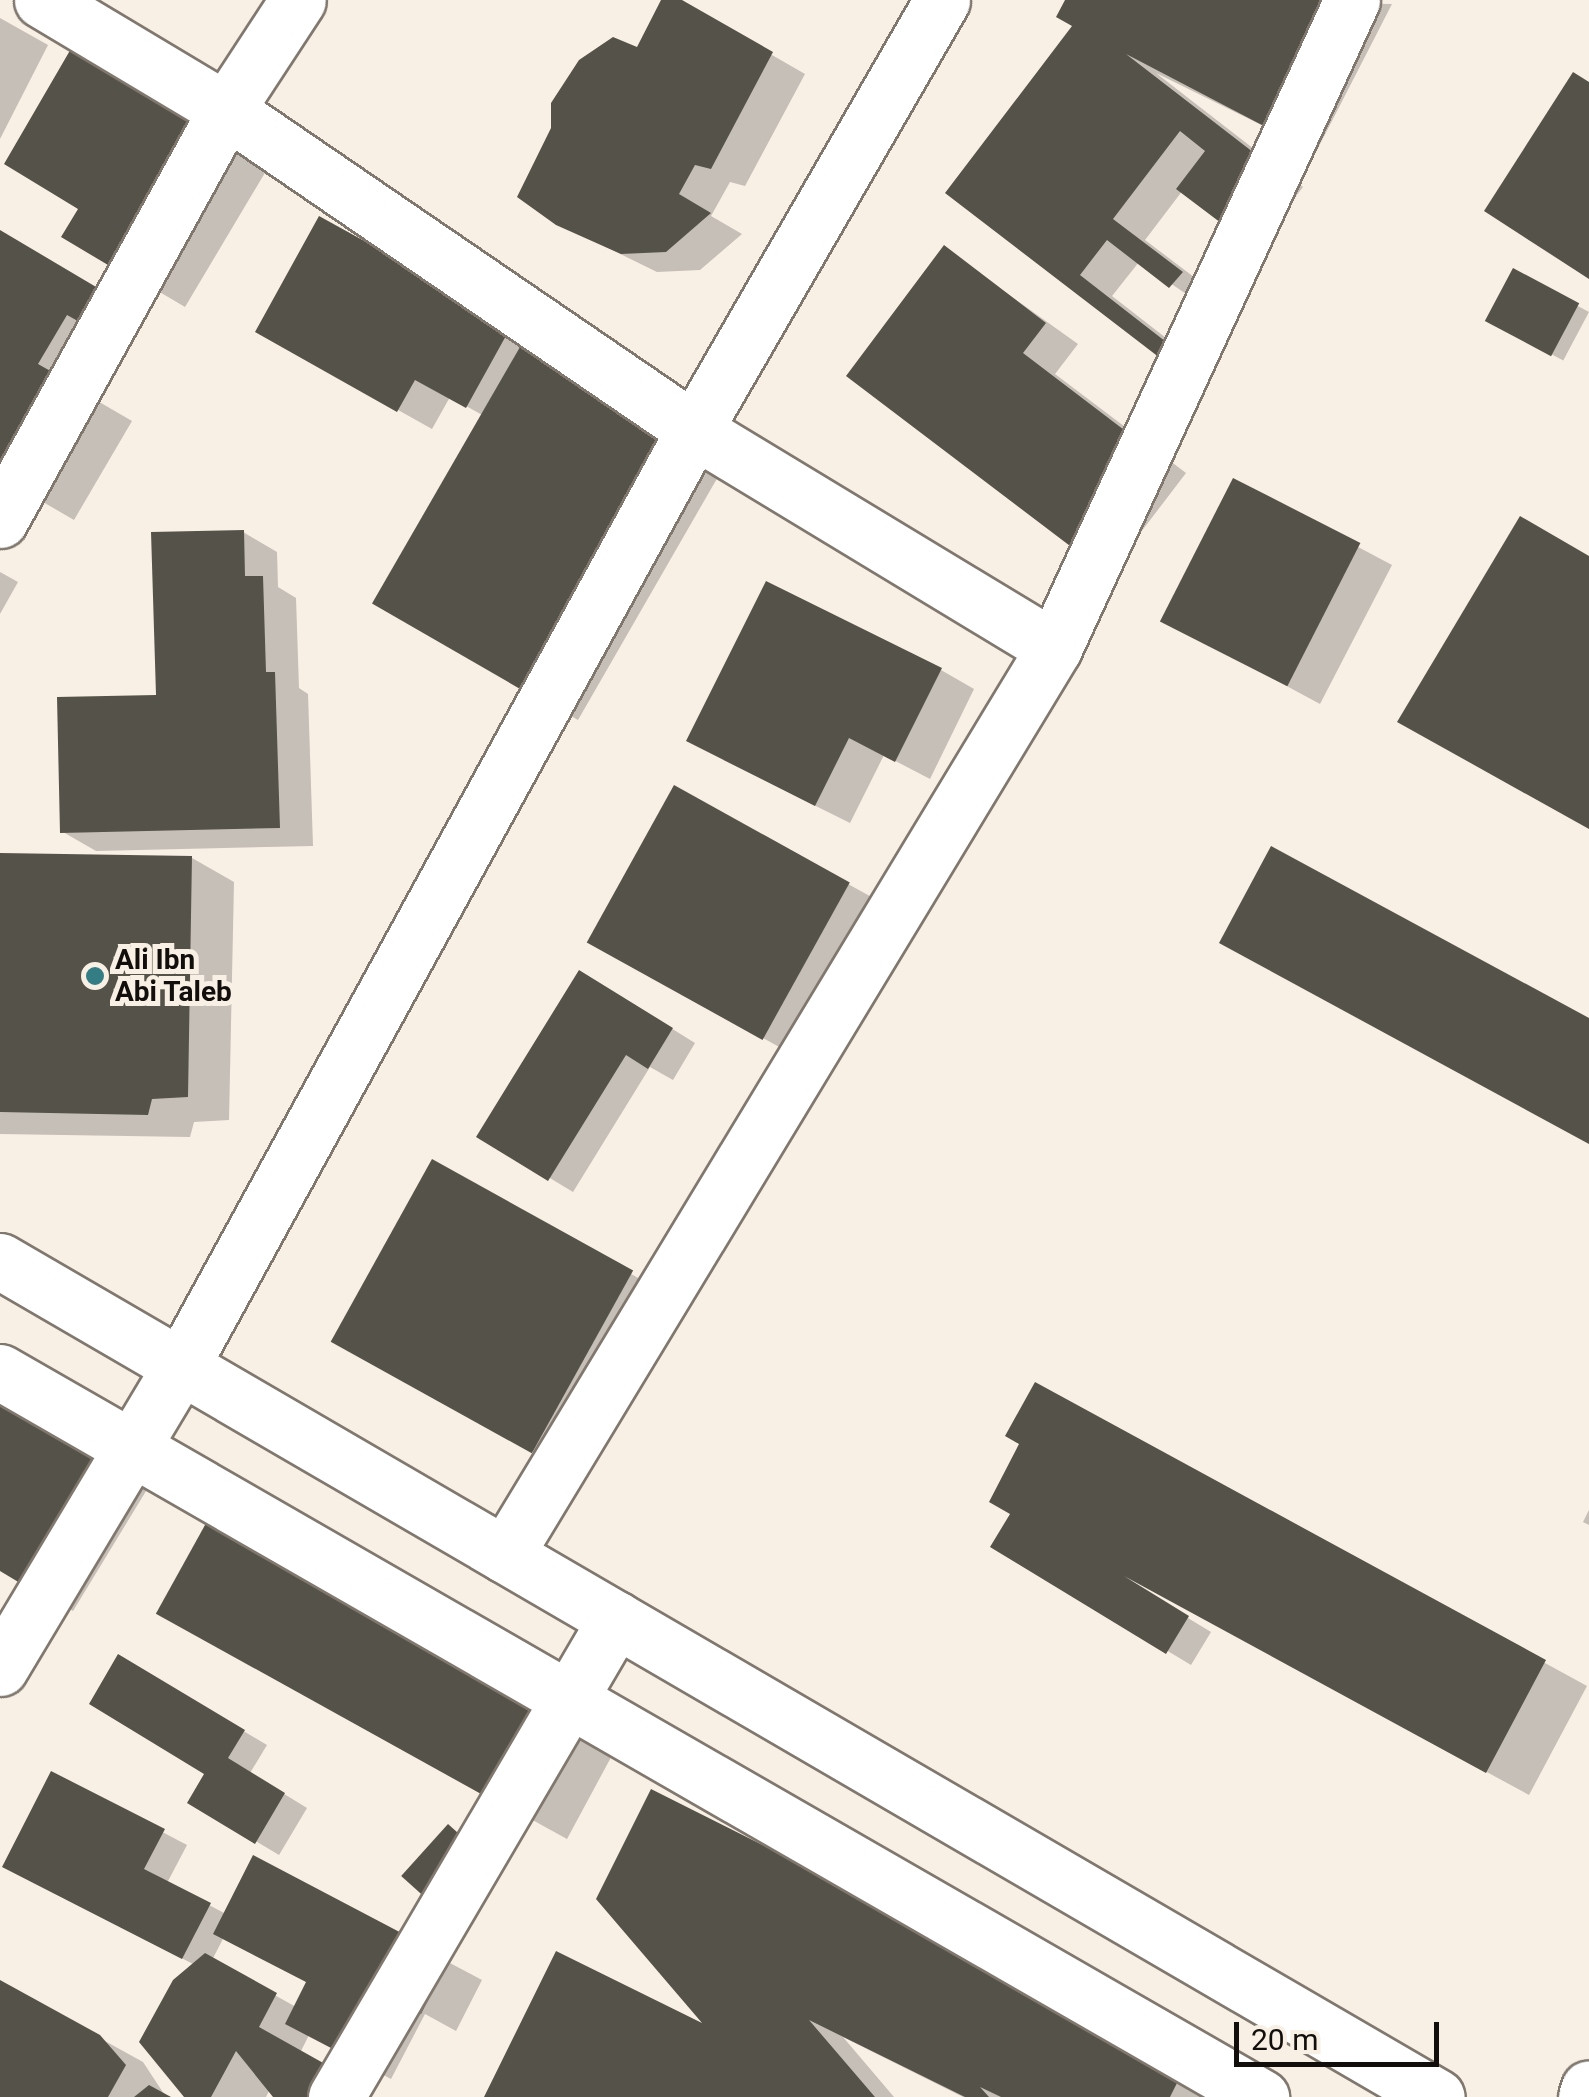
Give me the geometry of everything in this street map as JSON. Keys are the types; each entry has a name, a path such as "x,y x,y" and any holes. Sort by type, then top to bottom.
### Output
{"street":[{"path":"0,520 226,110 298,0"},
{"path":"0,1668 181,1366 694,430 942,0"},
{"path":"505,1555 1054,648 1352,0"},
{"path":"65,6 226,110 694,430 1054,648"},
{"path":"0,1261 1437,2097"},
{"path":"0,1372 1261,2097"},
{"path":"336,2097 616,1620"},
{"path":"1586,2097 1589,2088"}],"building":[{"path":"661,0 682,0 773,52 711,169 695,165 679,194 711,213 666,252 621,254 556,225 517,197 551,128 551,103 579,60 613,37 637,47"},
{"path":"1065,0 1351,0 1281,135 1126,54 1271,166 1225,226 1176,189 1205,151 1180,131 1113,219 1183,272 1169,288 1107,240 1080,275 1170,345 1160,358 945,193 1072,26 1056,17"},
{"path":"72,47 237,145 150,290 61,237 78,209 4,164"},
{"path":"1573,72 1589,82 1589,279 1484,211"},
{"path":"319,216 513,323 466,408 415,380 397,412 255,332"},
{"path":"0,230 113,297 94,330 67,315 38,364 100,399 39,503 0,480"},
{"path":"944,245 1046,323 1023,353 1153,452 1078,552 846,376"},
{"path":"1513,268 1579,303 1551,356 1485,321"},
{"path":"531,328 702,427 543,702 372,603"},
{"path":"1233,478 1360,543 1287,686 1160,621"},
{"path":"1520,516 1589,556 1589,829 1397,722"},
{"path":"244,530 245,576 263,576 266,672 275,672 280,828 60,833 57,697 156,695 151,532"},
{"path":"766,581 942,668 895,762 849,738 815,806 686,741"},
{"path":"674,785 850,882 763,1040 587,942"},
{"path":"1271,846 1589,1018 1589,1144 1219,943"},
{"name":"Ali Ibn Abi Taleb","path":"0,853 192,856 188,1097 152,1099 148,1115 0,1112"},
{"path":"579,970 673,1028 648,1069 626,1055 548,1181 476,1137"},
{"path":"432,1159 633,1271 532,1453 331,1342"},
{"path":"0,1377 117,1446 30,1589 0,1571"},
{"path":"1035,1382 1546,1660 1486,1773 1124,1576 1189,1616 1166,1654 990,1547 1010,1514 989,1502 1019,1444 1005,1436"},
{"path":"215,1507 590,1715 531,1822 156,1614"},
{"path":"118,1654 245,1730 228,1758 285,1793 255,1844 187,1803 204,1774 89,1704"},
{"path":"51,1771 165,1829 144,1869 211,1903 182,1959 2,1867"},
{"path":"651,1789 1189,2059 1170,2097 1001,2097 980,2087 989,2097 965,2097 809,2020 875,2097 484,2097 556,1951 702,2023 596,1899"},
{"path":"448,1824 493,1865 446,1917 401,1876"},
{"path":"253,1855 449,1958 421,2014 390,1997 356,2061 285,2024 306,1982 213,1934"},
{"path":"205,1953 277,1993 259,2027 325,2064 348,2097 273,2097 236,2051 211,2097 184,2097 139,2042 173,1980"},
{"path":"0,1980 100,2035 126,2065 108,2097 0,2097"},
{"path":"149,2085 171,2097 134,2097"}],"place":[{"name":"Ali Ibn Abi Taleb","path":"95,976"}]}
